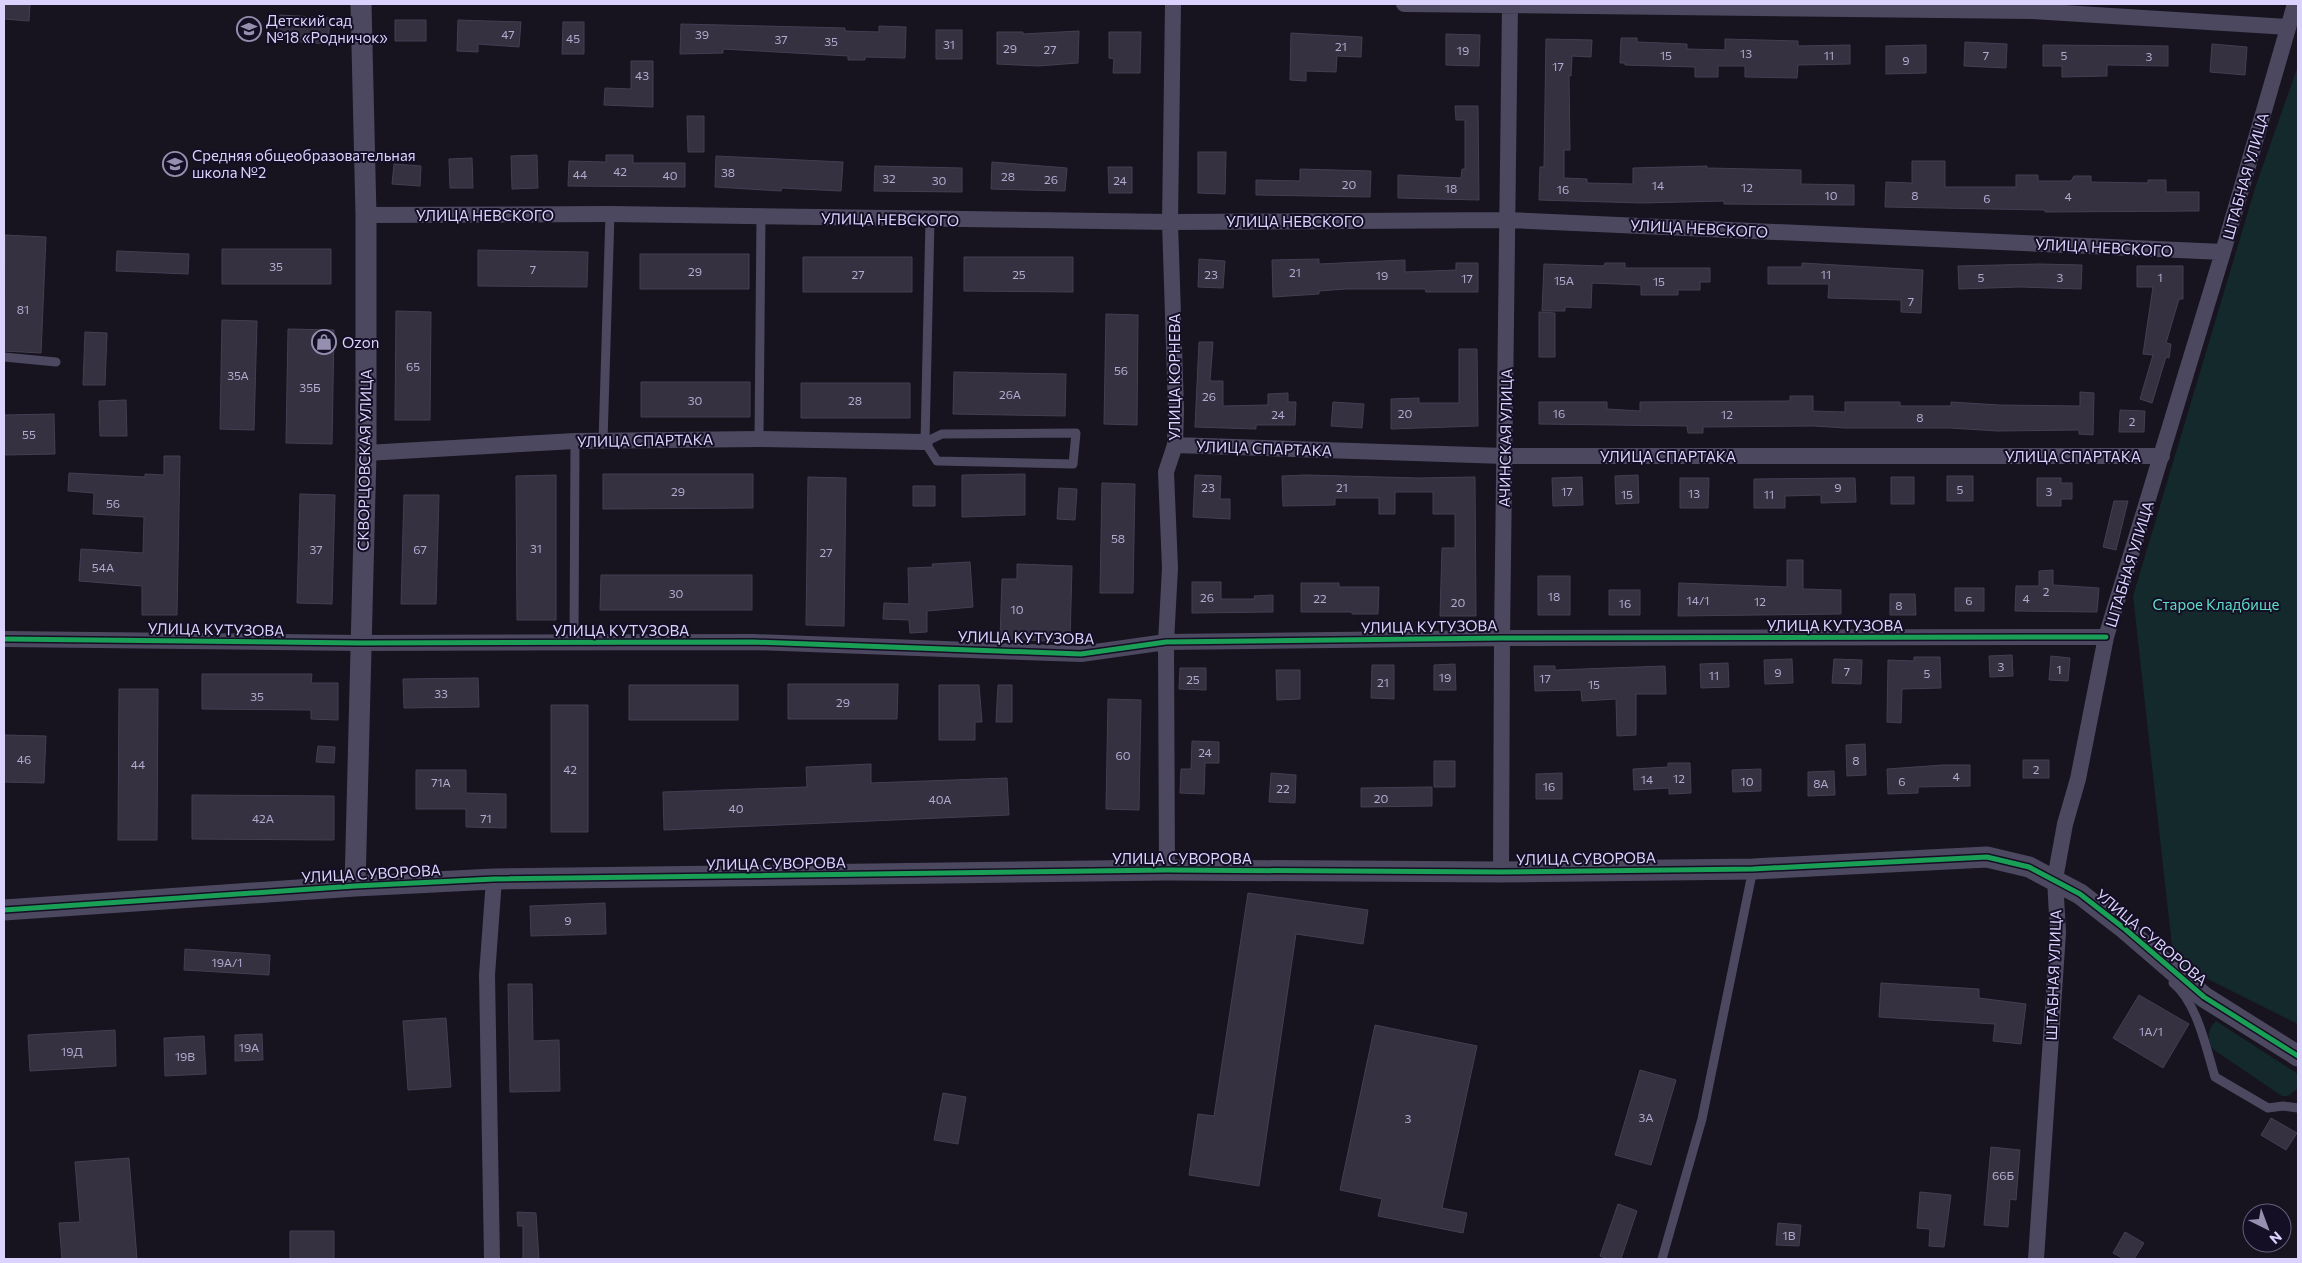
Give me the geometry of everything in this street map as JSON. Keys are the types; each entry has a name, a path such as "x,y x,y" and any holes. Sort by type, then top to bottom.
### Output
{"street":[{"name":"СКВОРЦОВСКАЯ УЛИЦА","path":"354,886 366,453 366,215 360,4"},
{"name":"УЛИЦА КОРНЕВА","path":"1167,870 1166,642 1170,568 1166,472 1175,445 1176,409 1170,222 1173,4"},
{"path":"1404,4 2031,11 2288,27"},
{"name":"ШТАБНАЯ УЛИЦА","path":"2036,1259 2058,933 2055,879 2065,824 2078,779 2106,637 2223,252 2295,4"},
{"name":"АЧИНСКАЯ УЛИЦА","path":"1501,872 1510,5"},
{"name":"УЛИЦА НЕВСКОГО","path":"366,215 610,214 1170,222 1507,220 2223,252"},
{"name":"УЛИЦА СПАРТАКА","path":"366,453 575,441 759,439 925,442"},
{"name":"УЛИЦА СПАРТАКА","path":"1175,445 1505,456 2162,456"},
{"name":"УЛИЦА КУТУЗОВА","path":"4,639 360,643 753,642 1081,654 1166,642 1502,638 2106,637"},
{"name":"УЛИЦА СУВОРОВА","path":"4,910 354,886 494,879 1167,870 1501,872 1753,868 1987,857 2029,867 2055,879 2080,894 2157,956 2204,997 2298,1056"},
{"path":"492,1259 487,975 494,879"}],"lane":[{"path":"603,441 610,214"},
{"path":"759,439 761,216"},
{"path":"925,442 942,434 1076,433 1073,464 937,461 925,442 930,220"},
{"path":"4,357 56,362"},
{"path":"574,643 575,441"},
{"path":"1662,1259 1702,1119 1753,868"},
{"path":"2157,956 2168,980 2182,992 2200,1028 2214,1077 2268,1108 2283,1106 2298,1108"}],"green space":[{"name":"Старое Кладбище","path":"2298,66 2298,1024 2184,967 2173,955 2133,596 2256,185"},
{"path":"2216,1021 2298,1074 2298,1088 2288,1096 2282,1096 2214,1050 2211,1047 2209,1032"}],"building":[{"path":"4,4 30,4 29,21 4,19"},
{"path":"280,15 330,18 328,44 277,40"},
{"path":"395,20 426,20 426,41 395,41"},
{"path":"458,20 521,22 519,47 478,44 478,52 457,51"},
{"path":"563,22 584,22 584,54 562,54"},
{"path":"681,24 845,28 845,31 879,32 879,26 906,27 905,58 865,57 865,60 848,60 848,56 723,49 723,53 680,54"},
{"path":"936,30 962,30 962,59 936,59"},
{"path":"1079,31 1078,63 1038,66 997,64 997,32 1023,32 1023,34"},
{"path":"1109,32 1141,32 1140,73 1113,73 1114,59 1109,58"},
{"path":"1291,33 1362,37 1361,57 1337,56 1336,72 1306,71 1306,81 1290,80"},
{"path":"1446,34 1480,35 1479,66 1446,65"},
{"path":"1621,38 1637,38 1637,42 1687,44 1687,49 1725,50 1725,39 1798,41 1798,46 1850,45 1850,64 1798,65 1797,78 1745,77 1745,66 1718,66 1718,77 1695,77 1695,67 1625,65 1625,63 1620,63"},
{"path":"1546,39 1592,40 1591,57 1572,56 1571,76 1569,75 1570,150 1564,150 1564,178 1587,179 1587,183 1633,184 1633,168 1707,166 1707,168 1801,170 1801,184 1854,185 1854,205 1724,204 1724,201 1642,203 1539,200 1540,167 1544,167"},
{"path":"1965,42 2007,44 2006,68 1964,66"},
{"path":"2212,44 2247,47 2245,75 2210,72"},
{"path":"1926,45 1926,73 1886,74 1886,46"},
{"path":"2043,45 2168,46 2168,66 2107,65 2107,76 2062,77 2062,66 2043,66"},
{"path":"631,61 653,61 653,107 604,105 605,88 631,89"},
{"path":"1455,106 1478,106 1479,200 1398,198 1398,175 1461,178 1462,169 1465,169 1465,120 1456,120"},
{"path":"687,116 704,116 704,152 688,152"},
{"path":"1198,152 1226,152 1225,194 1198,193"},
{"path":"537,155 538,188 512,189 511,156"},
{"path":"606,155 633,155 633,163 685,163 685,187 568,186 569,161 606,162"},
{"path":"716,156 843,162 841,191 782,188 781,191 715,187"},
{"path":"472,158 473,188 450,188 449,159"},
{"path":"1912,161 1945,161 1945,187 2016,187 2016,175 2038,175 2038,181 2071,181 2074,176 2091,176 2091,182 2148,183 2148,180 2166,180 2166,192 2199,192 2199,211 2045,212 2045,210 1885,207 1886,182 1912,183"},
{"path":"992,162 1067,168 1065,191 991,189"},
{"path":"394,164 421,166 420,186 392,184"},
{"path":"875,166 962,168 962,192 874,191"},
{"path":"1108,167 1132,167 1132,193 1109,193"},
{"path":"1300,169 1371,171 1370,197 1256,195 1256,180 1300,181"},
{"path":"5,235 46,237 41,353 4,351"},
{"path":"222,249 331,249 331,284 222,284"},
{"path":"478,250 588,252 587,287 478,286"},
{"path":"117,251 189,254 188,274 116,271"},
{"path":"640,254 749,254 749,289 640,289"},
{"path":"803,257 912,257 912,292 803,292"},
{"path":"964,257 1073,257 1073,292 964,291"},
{"path":"1199,259 1225,261 1223,288 1198,287"},
{"path":"1319,259 1319,264 1405,260 1405,272 1456,270 1456,263 1478,263 1478,292 1426,292 1425,289 1346,289 1319,291 1319,294 1273,297 1272,260"},
{"path":"1605,263 1625,263 1625,268 1710,268 1710,282 1700,282 1700,290 1678,290 1678,295 1641,295 1641,285 1592,283 1591,308 1565,307 1565,311 1542,311 1544,264 1604,266"},
{"path":"1802,263 1923,270 1921,313 1901,312 1901,300 1828,298 1829,284 1768,284 1768,267 1802,267"},
{"path":"2082,265 2081,289 2020,287 1959,289 1958,266"},
{"path":"2137,266 2183,266 2183,299 2179,299 2166,343 2171,344 2169,358 2166,357 2152,403 2140,399 2153,355 2143,354 2153,287 2137,287"},
{"path":"396,311 431,312 430,420 395,420"},
{"path":"1539,312 1555,313 1555,357 1539,357"},
{"path":"1106,314 1138,315 1137,425 1104,424"},
{"path":"222,320 257,321 254,430 220,429"},
{"path":"288,329 334,330 332,444 286,443"},
{"path":"85,332 107,333 105,385 83,385"},
{"path":"1199,342 1213,342 1210,381 1223,381 1223,406 1268,405 1268,394 1288,393 1288,402 1296,402 1295,425 1256,425 1256,429 1195,427"},
{"path":"1459,349 1477,349 1478,426 1391,429 1391,399 1419,398 1419,403 1459,403"},
{"path":"954,372 1066,374 1065,416 953,414"},
{"path":"641,382 750,382 750,417 641,417"},
{"path":"801,383 910,383 910,418 801,418"},
{"path":"2080,392 2094,393 2093,435 2079,434 2079,430 1998,431 1950,428 1845,428 1813,426 1703,427 1703,433 1688,433 1687,426 1539,424 1539,402 1607,402 1607,409 1640,411 1640,402 1790,401 1790,396 1813,396 1813,411 1845,412 1845,402 1900,402 1900,406 1951,406 1951,402 1999,405 2080,406"},
{"path":"126,400 127,436 100,436 99,401"},
{"path":"1333,402 1364,404 1362,428 1331,426"},
{"path":"2120,410 2145,411 2144,432 2119,432"},
{"path":"54,414 55,454 4,455 4,415"},
{"path":"164,456 180,456 177,615 142,615 142,586 79,581 81,549 143,553 144,517 93,514 94,493 68,491 69,473 145,477 145,474 164,475"},
{"path":"603,474 753,474 753,508 603,509"},
{"path":"1025,474 1025,515 962,517 962,475"},
{"path":"556,475 556,620 517,620 516,476"},
{"path":"1195,475 1221,476 1220,499 1230,499 1230,519 1193,517"},
{"path":"1638,475 1639,503 1616,504 1615,476"},
{"path":"1282,476 1418,478 1475,477 1476,616 1440,616 1442,548 1455,548 1455,514 1433,514 1433,492 1395,492 1395,514 1379,514 1379,498 1335,498 1335,505 1283,506"},
{"path":"1947,476 1973,476 1973,501 1947,501"},
{"path":"808,477 846,478 844,626 806,625"},
{"path":"1582,477 1583,505 1553,506 1552,478"},
{"path":"1891,477 1914,477 1914,504 1891,504"},
{"path":"1680,478 1709,478 1708,508 1680,508"},
{"path":"1855,478 1856,502 1821,503 1821,495 1785,496 1785,508 1754,508 1754,479"},
{"path":"2037,478 2061,478 2061,483 2072,483 2072,499 2061,499 2061,506 2037,506"},
{"path":"1102,483 1135,484 1133,593 1100,593"},
{"path":"913,486 935,486 935,506 913,506"},
{"path":"1059,488 1077,489 1075,520 1057,519"},
{"path":"300,494 335,495 332,604 297,603"},
{"path":"404,495 439,495 436,604 401,604"},
{"path":"2114,501 2128,501 2116,550 2103,547"},
{"path":"1787,560 1803,560 1803,589 1841,590 1841,614 1678,616 1679,583 1787,587"},
{"path":"970,562 973,607 927,611 927,632 910,633 909,620 883,619 884,603 909,604 908,568 933,567 932,564"},
{"path":"1017,564 1072,566 1070,642 1000,639 1002,579 1017,579"},
{"path":"2053,570 2053,585 2099,588 2097,612 2015,611 2016,586 2039,586 2039,571"},
{"path":"601,575 752,575 752,610 600,610"},
{"path":"1538,576 1570,576 1570,615 1538,615"},
{"path":"1192,582 1221,582 1221,599 1255,599 1254,596 1273,595 1273,612 1192,613"},
{"path":"1301,583 1339,583 1339,587 1379,587 1378,614 1301,612"},
{"path":"1955,588 1984,588 1984,611 1955,611"},
{"path":"1609,590 1640,590 1640,615 1609,615"},
{"path":"1890,594 1915,594 1916,615 1890,615"},
{"path":"2012,655 2013,676 1990,677 1989,656"},
{"path":"2051,656 2070,658 2068,681 2049,680"},
{"path":"1914,657 1940,657 1941,688 1902,689 1901,723 1887,722 1888,660 1914,661"},
{"path":"1792,659 1793,683 1765,684 1764,660"},
{"path":"1834,659 1862,660 1861,684 1832,683"},
{"path":"1728,663 1729,687 1701,688 1700,664"},
{"path":"1455,664 1456,690 1434,690 1434,665"},
{"path":"1372,665 1394,665 1394,699 1371,698"},
{"path":"1534,666 1555,666 1555,670 1665,666 1666,694 1636,694 1636,735 1617,736 1616,699 1582,701 1581,690 1535,691"},
{"path":"1180,668 1206,668 1206,690 1179,689"},
{"path":"1276,670 1300,670 1300,699 1277,700"},
{"path":"202,674 312,674 311,683 338,683 338,720 311,719 311,710 202,709"},
{"path":"478,678 479,707 404,708 403,679"},
{"path":"788,684 898,684 897,719 788,719"},
{"path":"629,685 738,685 738,720 629,720"},
{"path":"939,685 979,685 982,722 975,722 975,740 939,740"},
{"path":"998,685 1012,685 1012,722 996,722"},
{"path":"119,689 158,689 157,840 118,840"},
{"path":"1108,699 1141,700 1139,810 1106,809"},
{"path":"551,705 588,705 588,832 551,832"},
{"path":"4,735 46,736 44,783 4,782"},
{"path":"1192,741 1219,742 1219,763 1205,763 1204,794 1180,793 1181,769 1191,769"},
{"path":"1865,744 1866,775 1847,776 1846,745"},
{"path":"318,746 335,747 334,763 316,762"},
{"path":"2023,760 2049,760 2049,778 2023,778"},
{"path":"1434,761 1455,761 1455,787 1434,787"},
{"path":"1668,763 1690,763 1691,793 1669,794 1669,788 1634,790 1633,769 1668,767"},
{"path":"871,764 871,783 1007,778 1009,815 664,830 663,792 807,787 806,767"},
{"path":"1970,765 1970,786 1918,787 1918,793 1888,794 1887,769"},
{"path":"1761,769 1761,791 1733,792 1732,770"},
{"path":"416,770 466,770 466,793 506,794 506,828 466,827 466,809 416,809"},
{"path":"1834,771 1835,795 1808,796 1808,772"},
{"path":"1271,773 1296,775 1295,803 1269,802"},
{"path":"1562,773 1562,799 1536,799 1536,774"},
{"path":"1432,787 1432,806 1361,807 1361,788"},
{"path":"192,795 334,796 334,840 192,839"},
{"path":"1248,893 1368,910 1363,944 1296,934 1259,1186 1189,1175 1198,1114 1214,1116"},
{"path":"605,903 606,934 531,936 530,906"},
{"path":"185,949 270,955 269,975 184,970"},
{"path":"1881,983 1979,989 1979,998 2026,1004 2021,1044 1993,1041 1995,1024 1879,1017"},
{"path":"508,984 532,984 533,1041 559,1040 560,1091 510,1092"},
{"path":"2139,995 2189,1024 2163,1068 2113,1038"},
{"path":"446,1018 451,1087 408,1090 403,1021"},
{"path":"1375,1025 1477,1046 1442,1208 1467,1213 1463,1233 1378,1216 1382,1199 1340,1190"},
{"path":"115,1030 116,1066 30,1071 28,1035"},
{"path":"262,1034 263,1060 235,1061 235,1035"},
{"path":"204,1036 206,1074 165,1076 164,1038"},
{"path":"1640,1070 1676,1080 1651,1165 1615,1155"},
{"path":"943,1093 966,1097 958,1144 934,1140"},
{"path":"2271,1118 2297,1133 2286,1150 2261,1135"},
{"path":"1991,1147 2020,1150 2016,1200 2010,1199 2008,1227 1984,1225"},
{"path":"129,1158 137,1259 62,1259 59,1223 80,1222 75,1162"},
{"path":"1920,1192 1951,1195 1944,1247 1929,1246 1930,1229 1917,1228"},
{"path":"1618,1204 1637,1211 1621,1259 1608,1259 1600,1256"},
{"path":"517,1212 536,1213 539,1259 523,1259 523,1226 518,1226"},
{"path":"1778,1223 1801,1225 1799,1246 1776,1245"},
{"path":"290,1231 334,1231 334,1259 290,1259"},
{"path":"2125,1232 2144,1243 2134,1259 2124,1259 2113,1253"}],"cycle path":[{"path":"4,639 360,643 753,642 1081,654 1166,642 1502,638 2106,637"},
{"path":"4,910 355,886 494,879 1167,870 1501,872 1753,869 1987,857 2029,867 2080,894 2125,929 2204,997 2298,1056"}],"place":[{"name":"Детский сад №18 «Родничок»","path":"249,29"},
{"name":"Средняя общеобразовательная школа №2","path":"175,164"},
{"name":"Ozon","path":"324,342"}]}
